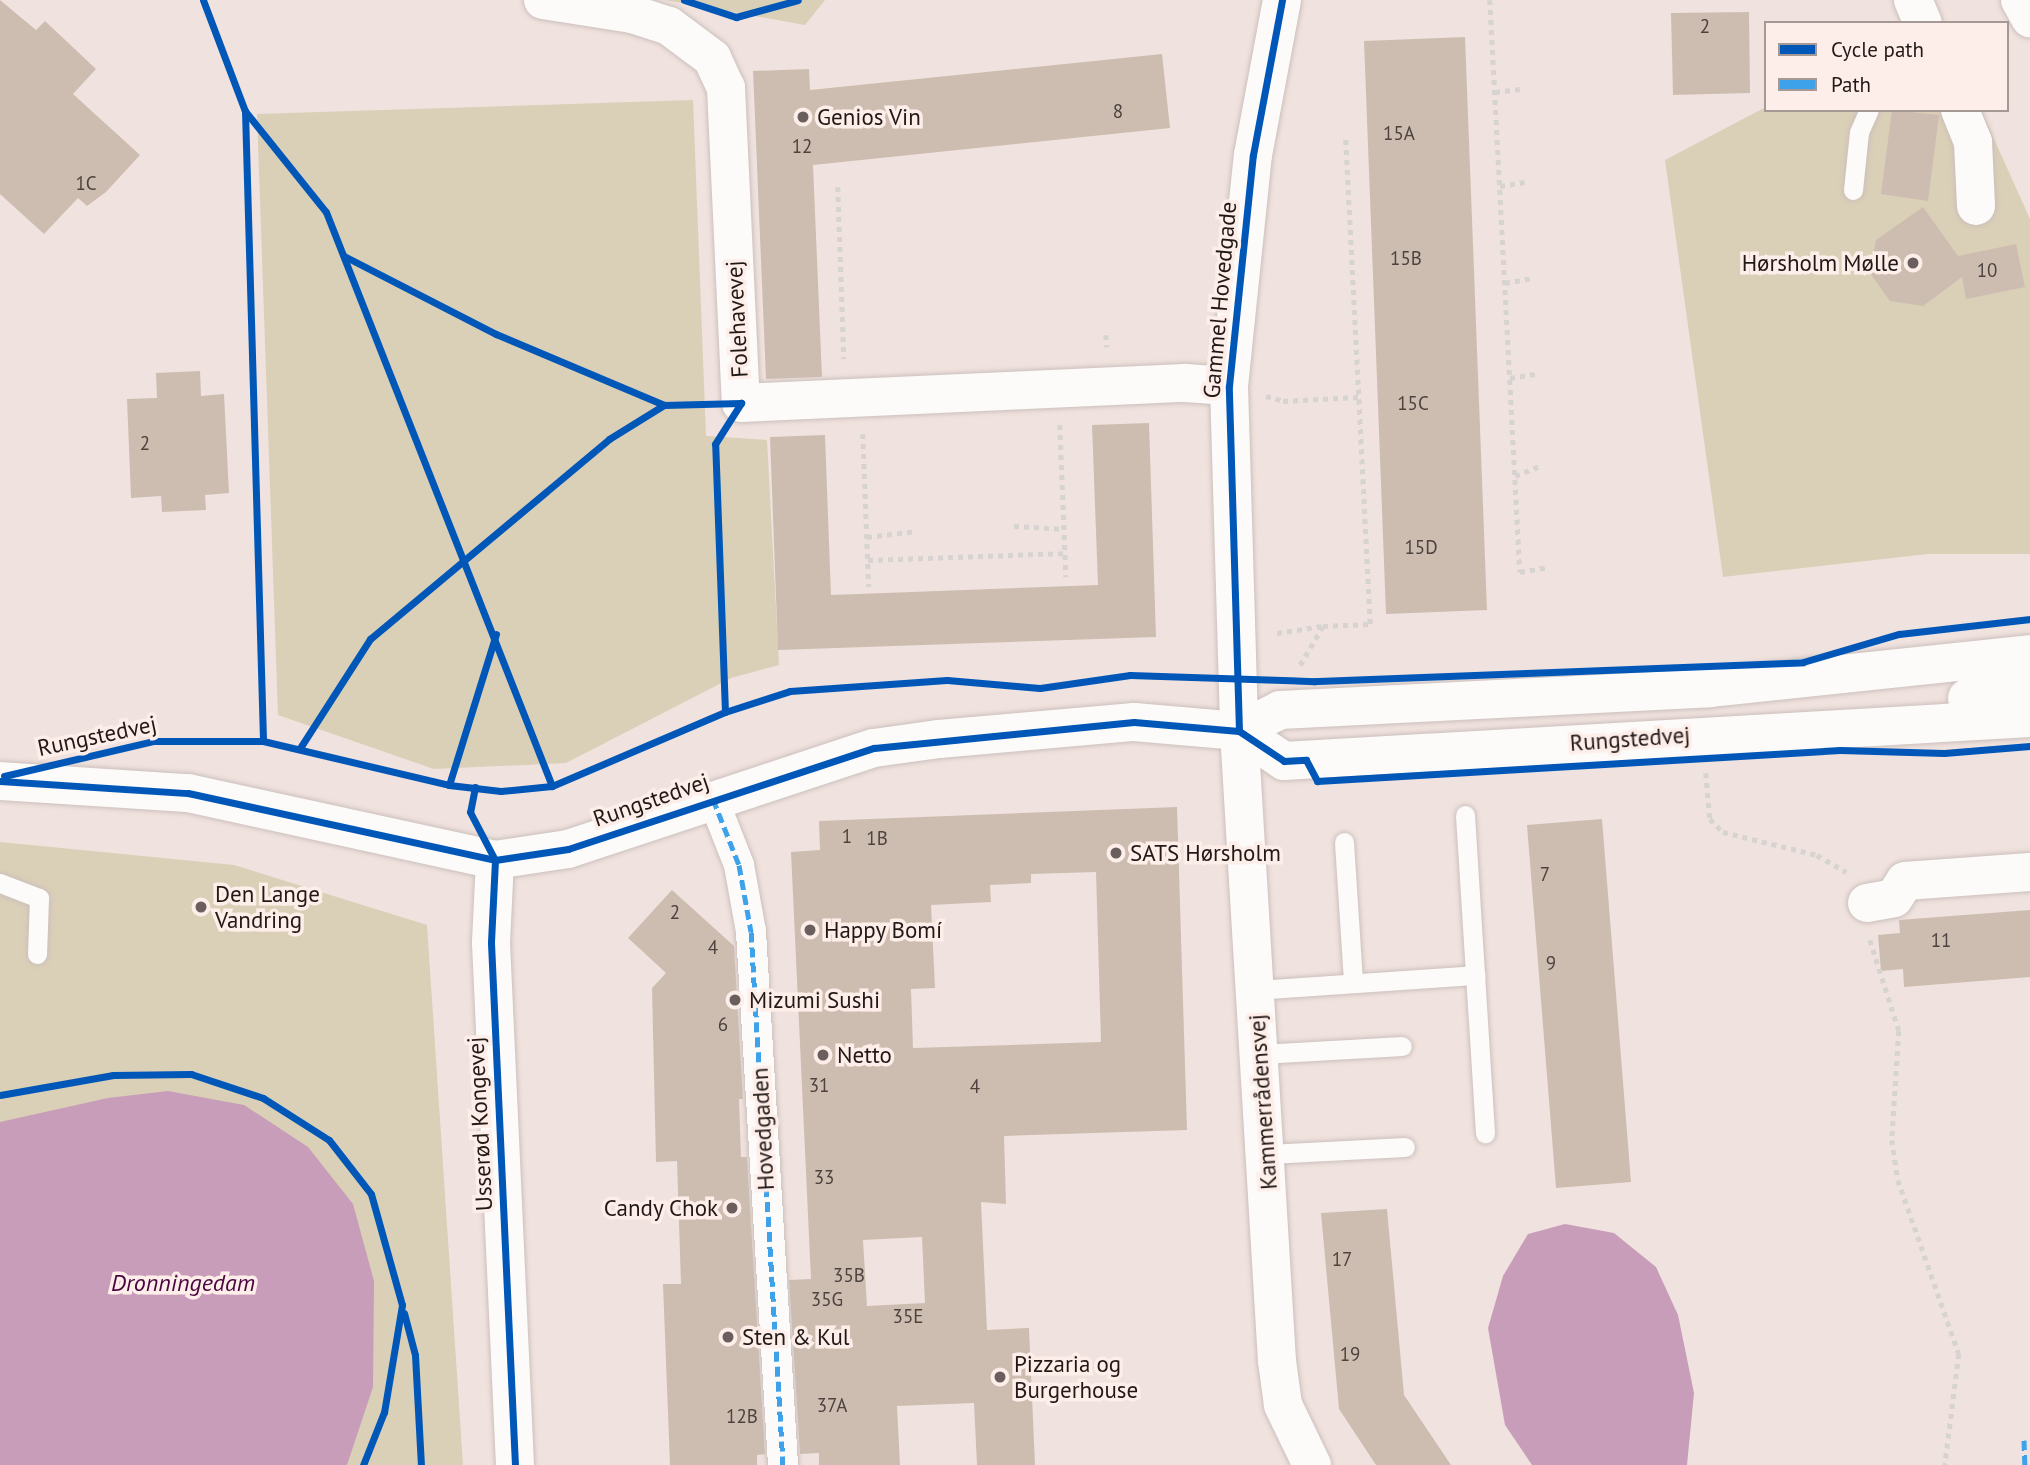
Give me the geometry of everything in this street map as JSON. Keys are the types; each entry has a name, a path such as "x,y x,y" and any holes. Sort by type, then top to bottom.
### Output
{"street":[{"name":"Folehavevej","path":"543,0 632,14 669,26 712,58 726,88 740,403 1059,389 1229,386"},
{"name":"Gammel Hovedgade","path":"1239,732 1229,386 1253,155 1282,0"},
{"path":"1913,0 1922,21"},
{"path":"2020,0 2030,19"},
{"path":"1961,112 1973,142 1976,206"},
{"name":"Rungstedvej","path":"1239,732 1280,710 1709,688 2030,654"},
{"path":"1548,744 1635,723 1851,711 2030,691"},
{"name":"Rungstedvej","path":"0,781 188,793 495,860 568,849 874,748 939,739 1134,722 1239,732 1284,761 2030,718"},
{"name":"Kammerrådensvej","path":"1239,732 1283,1405 1312,1465"},
{"name":"Hovedgaden","path":"713,799 739,865 751,932 783,1465"},
{"name":"Usserød Kongevej","path":"495,860 491,943 515,1465"},
{"path":"1867,903 1894,898 1905,881 2030,872"}],"lane":[{"path":"1853,190 1859,132 1868,112"},
{"path":"1465,815 1485,1133"},
{"path":"1344,842 1353,983"},
{"path":"0,883 39,898 37,954"},
{"path":"1256,990 1475,975"},
{"path":"1261,1054 1402,1046"},
{"path":"1268,1154 1405,1147"}],"path":[{"path":"1490,0 1520,572 1549,567"},
{"path":"1495,92 1520,89"},
{"path":"1277,642 1278,630 1370,624 1345,136"},
{"path":"1500,186 1525,182"},
{"path":"838,187 869,587"},
{"path":"1505,283 1532,278"},
{"path":"1510,378 1535,374"},
{"path":"1229,386 1283,401 1359,397"},
{"path":"1059,389 1066,577"},
{"path":"1515,477 1542,465"},
{"path":"1014,526 1064,529"},
{"path":"867,537 917,531"},
{"path":"868,560 1065,553"},
{"path":"1300,665 1322,626"},
{"path":"1699,735 1710,819 1723,832 1817,855 1854,876 1867,903 1872,956 1899,1031 1892,1140 1898,1180 1959,1354 1945,1465"}],"shaded area":[{"path":"665,0 825,0 805,25"},
{"path":"693,100 706,436 767,440 779,665 731,678 566,763 434,769 278,715 257,114"},
{"path":"1764,108 1764,112 1982,112 2030,219 2030,554 1928,554 1723,577 1665,160"},
{"path":"0,842 234,865 427,925 463,1465 0,1465"}],"water":[{"name":"Dronningedam","path":"168,1091 244,1105 308,1147 353,1204 374,1281 373,1387 347,1465 0,1465 0,1122 108,1098"},
{"path":"1565,1224 1614,1233 1656,1267 1678,1315 1694,1393 1687,1465 1532,1465 1505,1425 1488,1328 1503,1276 1528,1234"}],"building":[{"path":"0,0 36,30 45,21 96,69 73,94 140,155 106,192 87,206 78,198 44,234 0,194"},
{"path":"1749,12 1750,93 1673,95 1671,13"},
{"path":"1465,37 1487,610 1386,614 1364,41"},
{"path":"1162,54 1170,128 813,165 822,377 766,379 753,71 809,69 810,90"},
{"path":"1892,112 1939,115 1928,201 1881,194"},
{"name":"Hørsholm Mølle","path":"1923,207 1958,256 2016,244 2025,287 1966,299 1962,277 1923,306 1890,301 1870,273 1876,240"},
{"path":"200,371 201,396 224,394 229,493 205,495 206,510 162,512 161,496 131,498 127,399 157,398 156,373"},
{"path":"1149,423 1156,637 778,650 770,437 825,435 831,595 1098,585 1092,425"},
{"path":"1177,807 1187,1130 1004,1136 1006,1204 981,1202 987,1330 1029,1328 1035,1465 977,1465 974,1403 897,1406 900,1465 819,1465 819,1453 800,1454 789,1280 811,1279 791,852 820,850 819,821","holes":["1096,872 1101,1042 913,1048 911,989 935,988 931,905 991,902 990,885 1031,883 1031,874","922,1237 925,1303 867,1306 863,1240"]},
{"path":"1602,819 1631,1182 1556,1188 1527,825"},
{"path":"672,890 734,946 743,1099 739,1099 741,1157 747,1157 765,1454 757,1455 757,1465 670,1465 663,1284 681,1284 677,1161 656,1162 652,988 666,973 628,938"},
{"path":"2030,910 2030,977 1904,987 1903,969 1881,971 1878,935 1900,933 1899,920"},
{"path":"1387,1209 1404,1395 1451,1465 1376,1465 1339,1409 1321,1213"}],"marked path":[{"path":"713,799 739,865 751,932 783,1465"},
{"path":"2024,1440 2025,1465"}],"cycle path":[{"path":"203,0 245,111 263,741"},
{"path":"684,0 736,17 798,0"},
{"path":"1239,731 1229,386 1253,155 1282,0"},
{"path":"245,111 326,212 552,786"},
{"path":"344,256 496,334 664,405"},
{"path":"725,712 715,444 741,403"},
{"path":"300,748 370,639 609,439 664,405 741,403"},
{"path":"4,776 153,741 263,741 449,785 501,791 552,786 725,712 790,691 947,680 1040,688 1130,675 1315,681 1803,662 1899,634 2030,619"},
{"path":"449,785 496,634"},
{"path":"0,781 188,793 495,860 568,849 874,748 1134,722 1239,731 1284,761 1306,760 1317,781 1840,750 1944,753 2030,746"},
{"path":"475,787 470,812 495,860 491,943 515,1465"},
{"path":"0,1095 113,1075 191,1074 263,1098 329,1140 371,1194 402,1305 384,1412 363,1465"},
{"path":"404,1313 415,1355 421,1465"}],"place":[{"name":"Genios Vin","path":"803,117"},
{"name":"Hørsholm Mølle","path":"1913,263"},
{"name":"SATS Hørsholm","path":"1116,853"},
{"name":"Den Lange Vandring","path":"201,907"},
{"name":"Happy Bomí","path":"810,930"},
{"name":"Mizumi Sushi","path":"735,1000"},
{"name":"Netto","path":"823,1055"},
{"name":"Candy Chok","path":"732,1208"},
{"name":"Sten & Kul","path":"728,1337"},
{"name":"Pizzaria og Burgerhouse","path":"1000,1377"}]}
